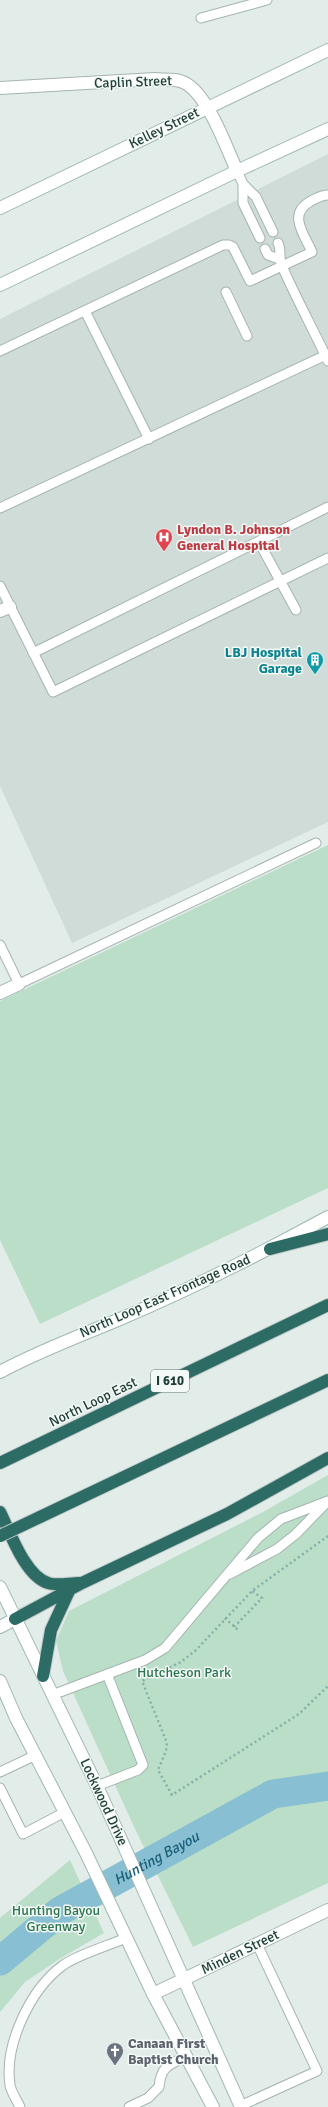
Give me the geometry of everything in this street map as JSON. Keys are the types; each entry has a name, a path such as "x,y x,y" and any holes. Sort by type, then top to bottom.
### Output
{"highway":[{"path":"270,1249 328,1234"},
{"name":"North Loop East","path":"0,1463 328,1305"},
{"path":"0,1536 328,1380"},
{"path":"15,1619 82,1583 227,1514 328,1458"},
{"path":"0,1512 27,1565 40,1579 49,1584 82,1583"},
{"path":"43,1676 51,1630 70,1589"}],"main road":[{"name":"Kelley Street","path":"0,208 328,50"},
{"name":"Caplin Street","path":"0,88 156,80 181,81 198,92 208,107 237,171"},
{"path":"0,285 328,129"},
{"path":"0,993 19,984"},
{"name":"North Loop East Frontage Road","path":"0,1372 69,1339 120,1319 270,1249 328,1217"},
{"name":"Lockwood Drive","path":"0,1587 97,1786 146,1891 240,2107"},
{"path":"0,1628 15,1619"},
{"path":"0,1681 86,1853 153,1994 212,2107"},
{"name":"Minden Street","path":"153,1994 328,1910"}],"lane":[{"path":"201,18 267,0"},
{"path":"237,171 243,184 256,197 273,232"},
{"path":"243,184 243,203 260,238"},
{"path":"0,351 223,245 233,247 250,281 280,262 312,252 298,221 299,212 304,205 323,195 328,195"},
{"path":"0,508 327,357 302,311 280,262 281,249 278,243"},
{"path":"265,249 268,255 280,262"},
{"path":"226,292 247,336"},
{"path":"85,311 149,439"},
{"path":"33,654 328,507"},
{"path":"259,542 296,610"},
{"path":"0,586 5,609 33,654 53,692 280,580 327,561"},
{"path":"0,945 19,984 316,843"},
{"path":"229,1575 277,1550 296,1534 328,1501"},
{"path":"52,1695 145,1660 165,1648 229,1575 248,1548 282,1519 328,1501"},
{"path":"97,1786 138,1770 142,1765 108,1674"},
{"path":"0,1771 36,1755"},
{"path":"0,1788 23,1834 65,1812"},
{"path":"20,2107 10,2086 10,2055 21,2022 33,1998 52,1974 63,1965 126,1938"},
{"path":"240,2107 316,2071 258,1944"},
{"path":"129,2107 148,2098 159,2087 160,2074 167,2067 186,2056"}],"path":[{"path":"328,1536 252,1591 196,1650 181,1662 142,1681 167,1744 166,1751 158,1770 172,1795 299,1714 328,1686"},
{"path":"234,1627 262,1598 252,1591"},
{"path":"225,1618 238,1630"}],"shaded area":[{"name":"Lyndon B. Johnson General Hospital","path":"328,154 328,822 72,943 0,786 0,319"}],"green space":[{"path":"328,845 328,1188 40,1324 0,1240 0,1001"},
{"name":"Hutcheson Park","path":"328,1475 328,1883 193,1947 135,1829 63,1671 56,1641 69,1611 263,1512"},
{"name":"Hunting Bayou Greenway","path":"70,1860 104,1933 61,1958 25,1982 0,2012 0,1918"}],"waterway":[{"name":"Hunting Bayou","path":"0,1961 60,1911 273,1794 328,1786"}],"place":[{"name":"Lyndon B. Johnson General Hospital","path":"164,552"},
{"name":"LBJ Hospital Garage","path":"315,675"},
{"name":"Canaan First Baptist Church","path":"115,2066"}]}
